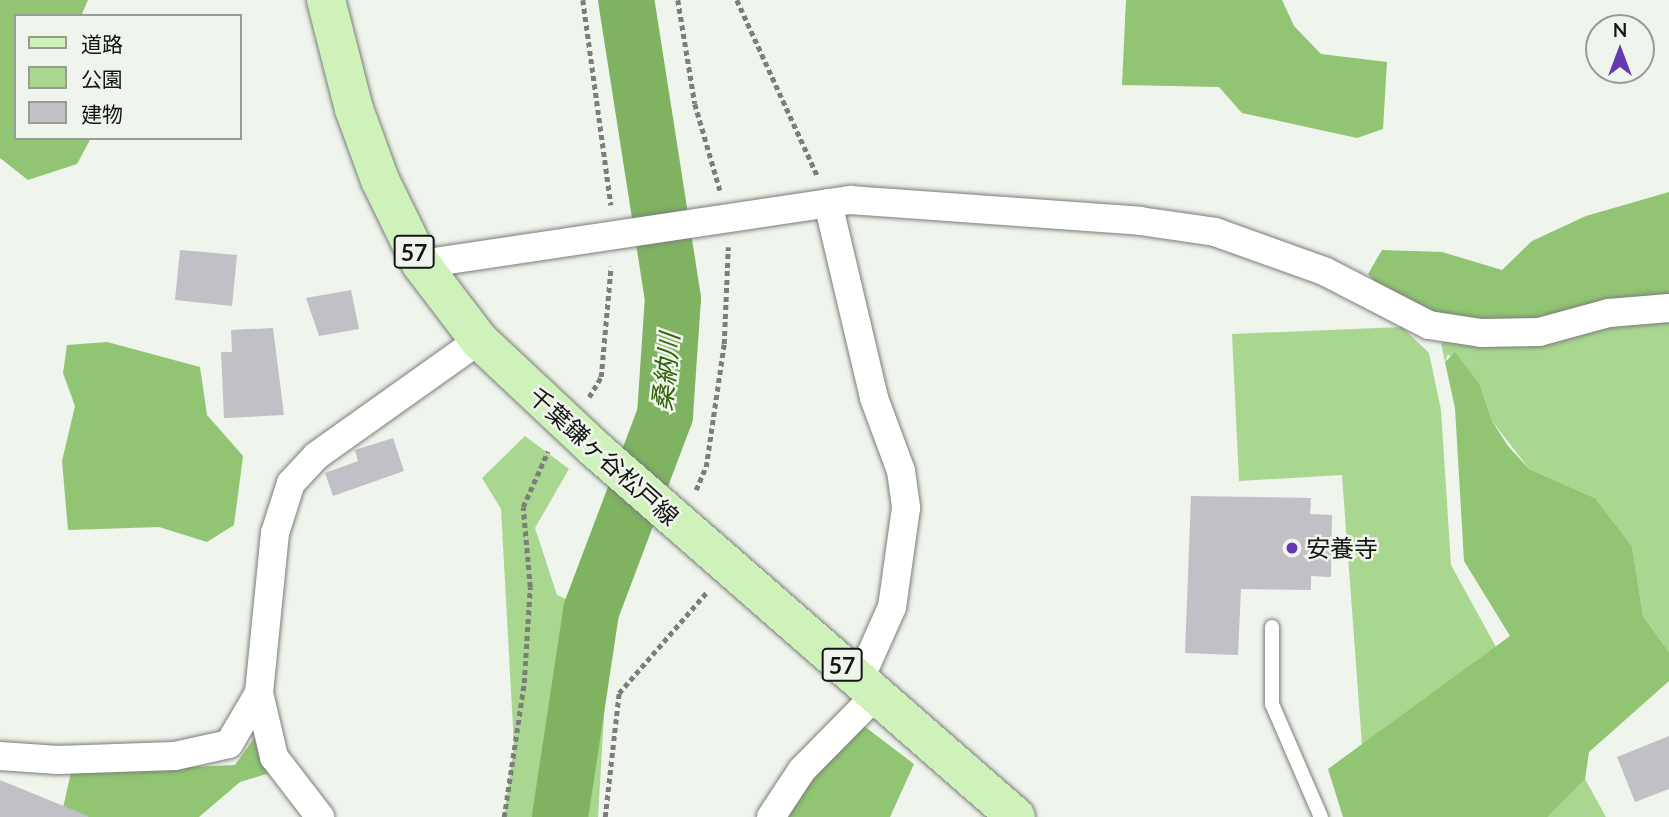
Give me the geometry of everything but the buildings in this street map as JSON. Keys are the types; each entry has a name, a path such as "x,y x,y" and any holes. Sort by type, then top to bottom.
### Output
{"main road":[{"name":"千葉鎌ヶ谷松戸線","path":"326,0 354,109 380,180 421,264 479,340 667,514 1016,817"}],"street":[{"path":"421,264 614,233 716,221 850,200 1140,221 1215,232 1324,271 1429,325 1481,333 1539,332 1609,313 1669,308"},
{"path":"771,817 802,770 867,688 892,607 906,508 901,471 874,398 828,203"},
{"path":"320,817 274,757 259,693 275,533 291,484 316,456 479,340"},
{"path":"0,756 175,756 229,744 259,693"}],"lane":[{"path":"1272,627 1272,704 1321,817"}],"path":[{"path":"737,0 804,138 828,203"},
{"path":"605,817 619,693 726,565"}],"green space":[{"path":"0,0 88,0 82,14 14,14 14,140 90,140 77,164 28,180 0,158"},
{"path":"1126,0 1282,0 1294,26 1321,54 1387,62 1383,129 1357,138 1242,113 1219,87 1122,85"},
{"path":"1669,192 1669,301 1538,323 1437,321 1385,293 1368,274 1382,250 1442,252 1502,270 1532,241 1586,216"},
{"path":"1669,312 1669,652 1643,616 1632,546 1595,498 1529,469 1492,421 1480,385 1448,354 1445,362 1441,343"},
{"path":"1402,327 1429,353 1441,410 1451,565 1496,647 1362,745 1342,475 1239,481 1232,334"},
{"path":"107,342 200,367 207,415 243,456 234,525 207,542 159,527 68,530 62,461 75,406 63,373 67,345"},
{"path":"1455,352 1480,385 1492,421 1508,446 1529,469 1595,498 1632,546 1643,616 1669,652 1669,681 1589,752 1585,779 1548,817 1343,817 1328,769 1510,636 1464,561 1455,408 1445,362"},
{"path":"525,436 569,469 535,528 557,595 591,611 609,633 598,817 504,817 514,746 501,509 482,478"},
{"path":"864,726 914,764 890,817 780,817 808,773"},
{"path":"257,734 270,773 240,782 199,817 61,817 71,772 235,765"},
{"path":"1585,779 1606,817 1548,817"}],"waterway":[{"name":"桑納川","path":"560,817 591,611 665,415 673,299 626,0"}],"place":[{"name":"安養寺","path":"1292,548"}]}
